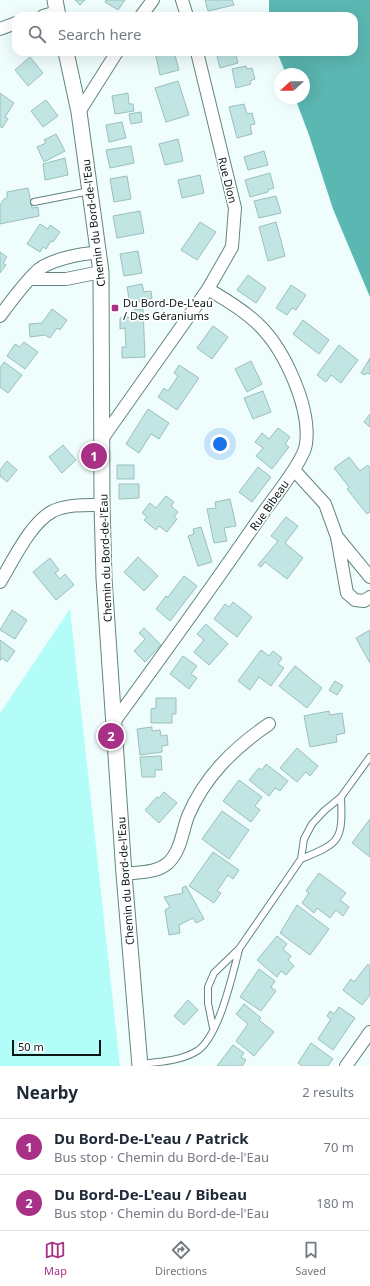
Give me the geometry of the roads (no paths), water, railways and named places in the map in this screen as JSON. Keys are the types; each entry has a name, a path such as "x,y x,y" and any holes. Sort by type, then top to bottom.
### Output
{"street":[{"path":"144,12 153,0"},
{"path":"182,0 186,12"},
{"path":"0,29 12,25"},
{"name":"Chemin du Bord-de-l'Eau","path":"67,56 79,112 101,272 102,505 104,578 124,874 140,1065"},
{"path":"79,112 114,56"},
{"name":"Rue Dion","path":"102,439 208,289 232,247 235,208 198,56"},
{"path":"0,316 15,294 35,272 61,258 98,253"},
{"path":"30,279 66,279 101,272"},
{"name":"Rue Bibeau","path":"114,722 221,575 294,470 306,444 304,407 278,346 259,325 232,304 208,289"},
{"path":"294,470 325,504 338,537 347,593 355,600 364,601 370,597"},
{"path":"0,582 34,528 44,517 54,511 67,507 102,505"},
{"path":"338,537 370,577"},
{"path":"124,874 158,870 168,863 179,847 188,817 204,787 225,760 246,740 270,724"},
{"path":"346,1066 370,1032"}],"lane":[{"path":"34,202 90,191"},
{"path":"213,1028 208,1003 208,987 214,973 239,949 301,859 304,838 312,824 324,810 341,798 370,757"},
{"path":"301,859 331,846 338,836 342,824 341,798"},
{"path":"140,1065 169,1061 197,1051 206,1042 221,1014 239,949"}],"place":[{"name":"Du Bord-De-L'eau / Des Géraniums","path":"115,308"},
{"name":"Du Bord-De-L'eau / Patrick","path":"94,456"},
{"name":"Du Bord-De-L'eau / Bibeau","path":"111,736"}]}
